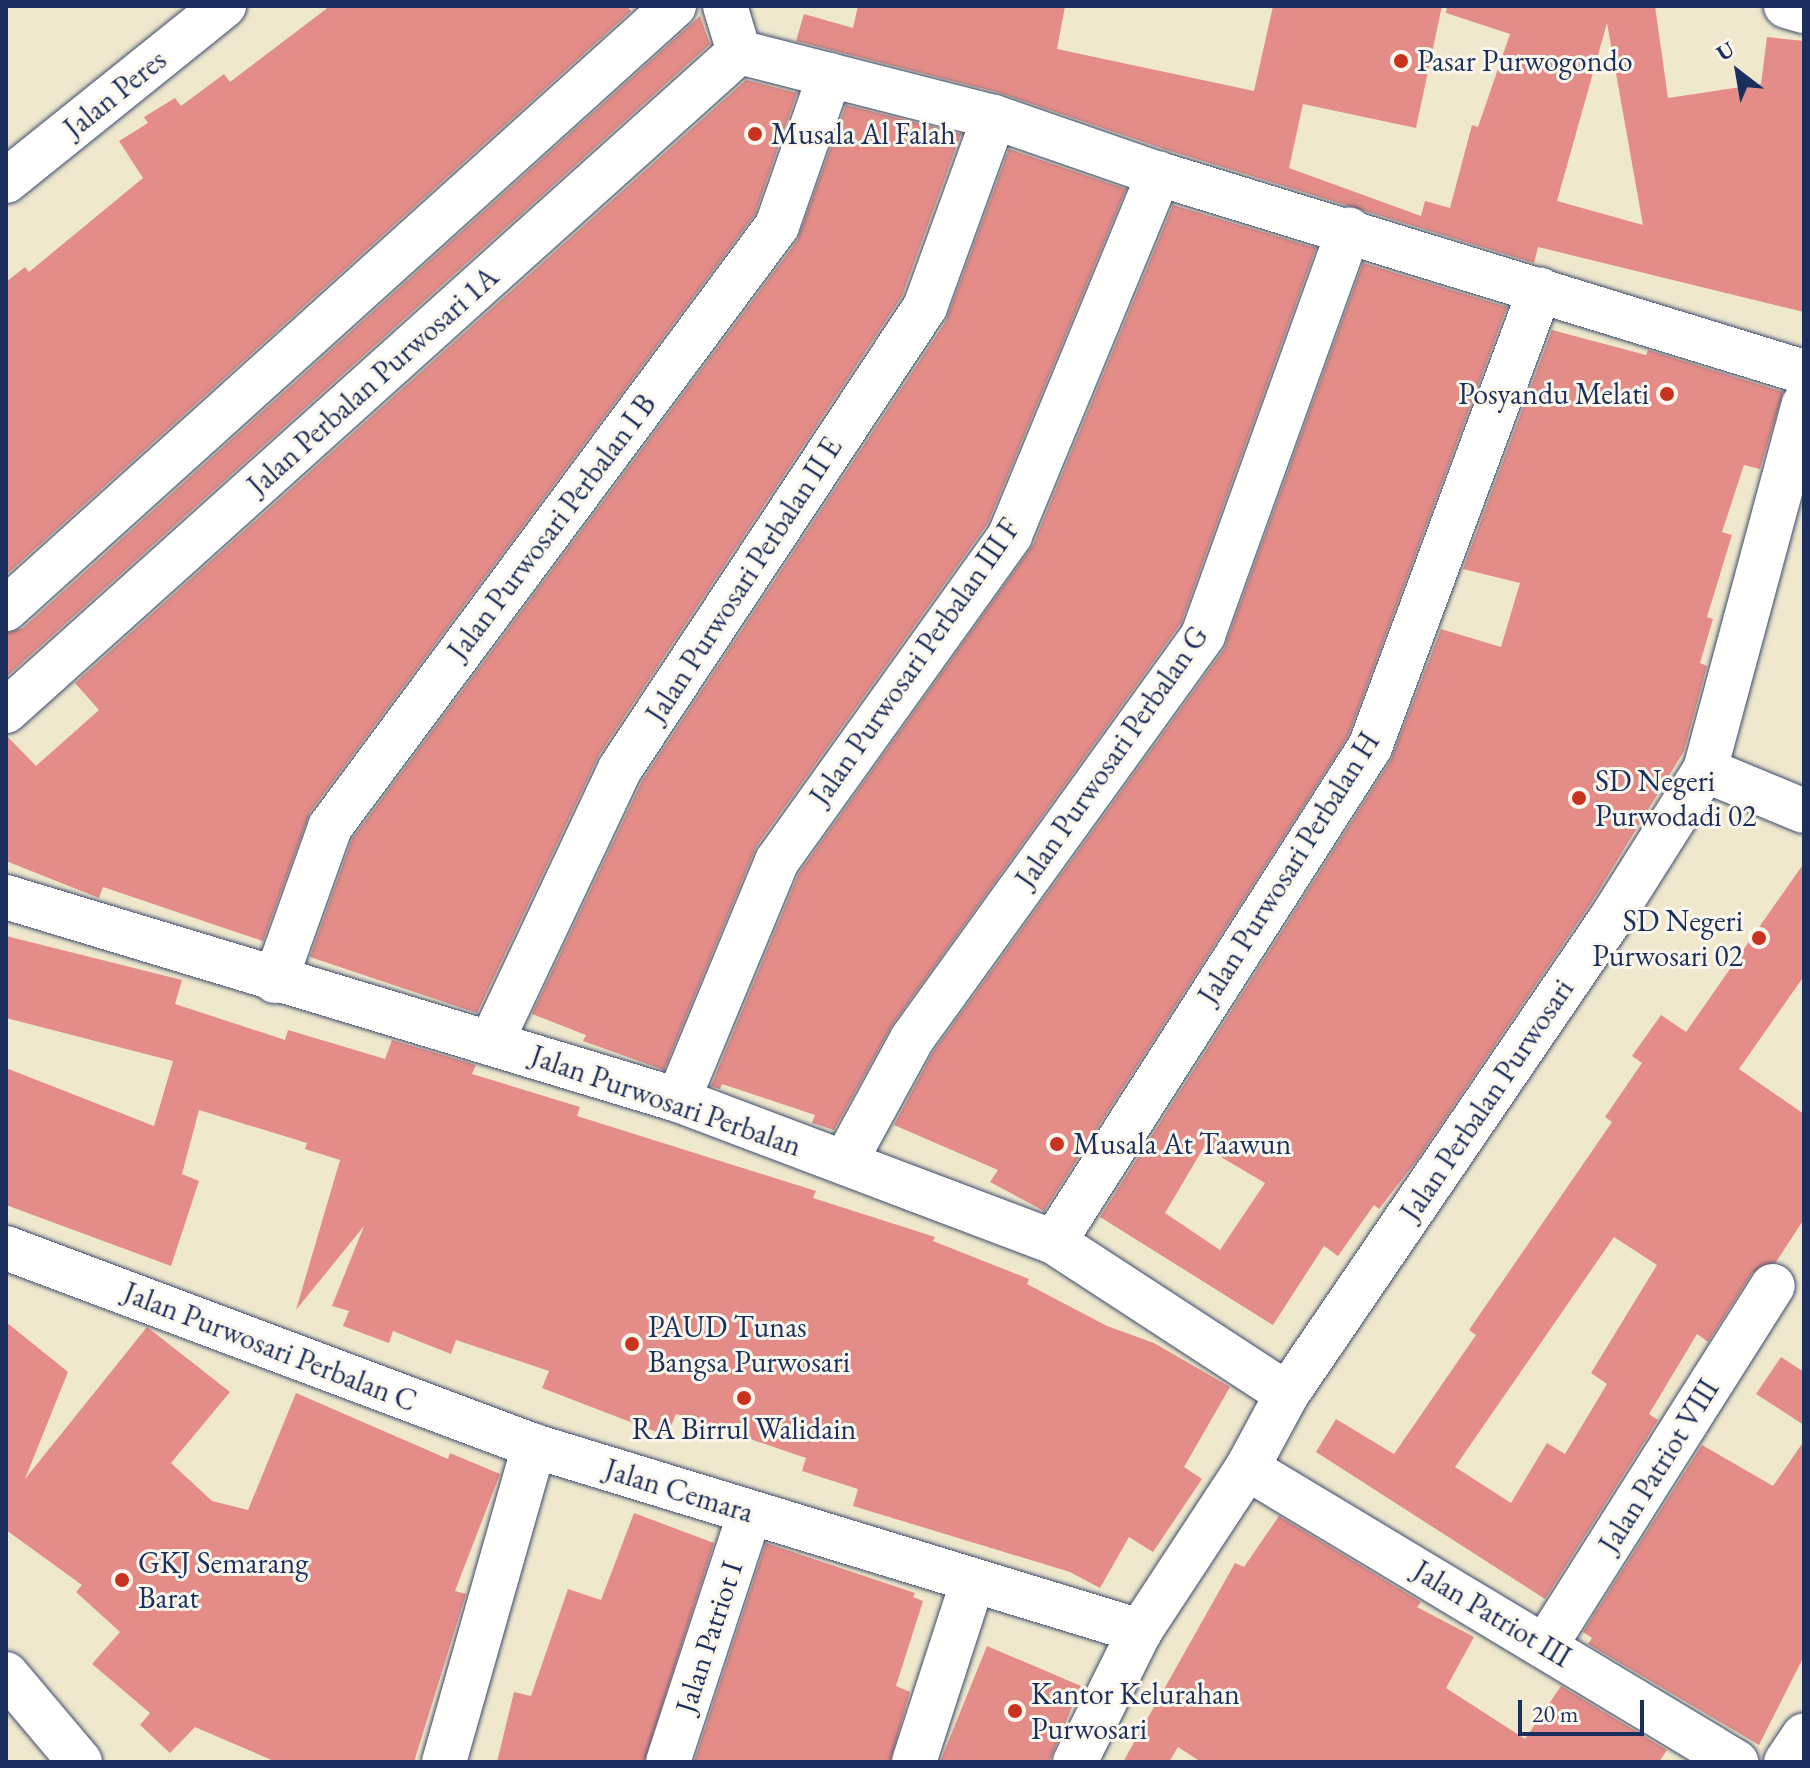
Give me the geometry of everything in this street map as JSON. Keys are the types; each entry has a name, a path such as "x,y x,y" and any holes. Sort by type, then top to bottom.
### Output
{"street":[{"name":"Jalan Peres","path":"6,181 224,6"},
{"path":"6,609 674,6"},
{"path":"725,6 739,52 994,117 1159,174 1349,229 1804,372"},
{"path":"1786,6 1804,11"},
{"name":"Jalan Perbalan Purwosari 1A","path":"6,711 739,52"},
{"name":"Jalan Purwosari Perbalan I B","path":"275,981 330,827 777,226 830,75"},
{"name":"Jalan Purwosari Perbalan II E","path":"491,1043 620,769 925,307 994,117"},
{"name":"Jalan Purwosari Perbalan III F","path":"678,1100 777,861 1010,535 1159,174"},
{"name":"Jalan Purwosari Perbalan G","path":"845,1162 912,1039 1203,635 1349,229"},
{"name":"Jalan Purwosari Perbalan H","path":"1054,1242 1370,747 1540,290"},
{"name":"Jalan Perbalan Purwosari","path":"1075,1762 1140,1631 1247,1468 1287,1394 1612,917 1705,770 1804,404"},
{"path":"1705,770 1804,811"},
{"name":"Jalan Purwosari Perbalan","path":"6,897 275,981 678,1100 1054,1242 1287,1394"},
{"name":"Jalan Purwosari Perbalan C","path":"6,1248 534,1446"},
{"name":"Jalan Patriot VIII","path":"1545,1646 1773,1286"},
{"path":"444,1762 534,1446"},
{"name":"Jalan Cemara","path":"534,1446 972,1583 1140,1631"},
{"name":"Jalan Patriot III","path":"1247,1468 1545,1646 1728,1760"},
{"name":"Jalan Patriot I","path":"668,1762 750,1513"},
{"path":"914,1762 972,1583"},
{"path":"6,1674 80,1762"},
{"path":"1786,1762 1804,1735"}],"building":[{"path":"330,6 627,6 631,11 6,575 6,282 25,267 29,272 143,178 119,141 148,123 144,117 175,98 181,106 224,74 230,82"},
{"path":"858,6 1065,6 1057,49 1254,91 1273,6 1442,6 1416,128 1303,104 1289,168 1421,216 1425,201 1450,208 1472,125 1478,127 1510,34 1446,13 1447,6 1655,6 1668,98 1761,84 1767,37 1804,41 1804,312 1538,247 1534,263 1167,150 1000,93 796,41 804,14 853,28","holes":["1607,23 1643,225 1557,201"]},
{"path":"700,16 710,44 6,677 6,633 23,628"},
{"path":"746,80 797,93 755,214 310,812 263,941 103,887 99,898 6,861 6,735 36,766 99,710 75,683"},
{"path":"846,105 961,134 902,296 599,755 477,1013 310,957 352,839 797,241"},
{"path":"1009,149 1126,189 988,523 756,847 664,1070 583,1041 586,1035 532,1014 642,781 946,321"},
{"path":"1173,205 1316,248 1181,623 892,1025 834,1130 812,1123 815,1115 722,1084 720,1089 711,1086 799,873 1033,545"},
{"path":"1363,263 1507,307 1348,736 1044,1211 990,1182 998,1170 894,1125 933,1052 1224,649"},
{"path":"1552,330 1646,355 1648,350 1783,392 1760,469 1744,465 1722,532 1732,535 1707,617 1713,619 1700,663 1707,666 1684,751 1591,903 1416,1161 1379,1209 1374,1205 1338,1256 1324,1246 1273,1325 1100,1217 1391,760 1441,629 1501,647 1520,583 1463,569","holes":["1204,1147 1265,1183 1220,1250 1165,1213"]},
{"path":"1804,863 1804,976 1739,1069 1804,1114 1804,1219 1776,1262 1752,1273 1708,1342 1697,1334 1649,1414 1658,1420 1545,1599 1316,1452 1336,1419 1394,1454 1476,1335 1469,1330 1612,1122 1605,1117 1642,1063 1632,1056 1661,1015 1686,1032","holes":["1614,1237 1657,1265 1591,1373 1607,1384 1565,1454 1547,1443 1511,1503 1455,1467"]},
{"path":"6,936 182,980 175,1004 285,1040 288,1030 385,1059 392,1040 476,1065 472,1074 580,1107 577,1116 816,1191 813,1198 935,1237 933,1241 1029,1279 1027,1284 1107,1326 1154,1343 1230,1387 1184,1467 1202,1479 1153,1552 1129,1537 1100,1588 1070,1572 853,1506 858,1489 802,1471 806,1458 676,1414 667,1436 542,1388 549,1371 456,1340 451,1354 393,1331 389,1343 343,1326 349,1311 332,1306 364,1226 296,1310 340,1160 305,1149 307,1143 199,1110 182,1174 199,1181 171,1266 6,1205 6,1068 154,1126 173,1061 6,1018"},
{"path":"6,1322 68,1372 25,1479 147,1327 230,1392 171,1463 212,1501 248,1510 296,1393 448,1459 450,1453 500,1474 455,1591 466,1594 414,1762 276,1762 195,1727 170,1753 140,1725 150,1713 92,1664 120,1632 76,1592 82,1585 6,1530"},
{"path":"1781,1357 1804,1372 1804,1425 1756,1394"},
{"path":"1804,1441 1804,1656 1759,1745 1588,1644 1592,1638 1583,1632 1702,1445 1773,1486"},
{"path":"634,1513 714,1543 644,1762 497,1762 514,1692 531,1696 568,1589 601,1600"},
{"path":"1279,1516 1421,1602 1417,1607 1474,1637 1446,1688 1525,1739 1561,1686 1667,1750 1659,1762 1201,1762 1178,1747 1169,1762 1123,1762 1235,1563 1244,1567"},
{"path":"766,1543 915,1593 913,1597 923,1601 896,1686 910,1692 890,1762 694,1762"},
{"name":"Kantor Kelurahan Purwosari","path":"987,1646 1081,1686 1049,1762 940,1762"}],"place":[{"name":"Pasar Purwogondo","path":"1401,61"},
{"name":"Musala Al Falah","path":"755,134"},
{"name":"Posyandu Melati","path":"1667,394"},
{"name":"SD Negeri Purwodadi 02","path":"1579,798"},
{"name":"SD Negeri Purwosari 02","path":"1759,938"},
{"name":"Musala At Taawun","path":"1057,1144"},
{"name":"PAUD Tunas Bangsa Purwosari","path":"632,1344"},
{"name":"RA Birrul Walidain","path":"744,1398"},
{"name":"GKJ Semarang Barat","path":"122,1580"},
{"name":"Kantor Kelurahan Purwosari","path":"1015,1711"}]}
